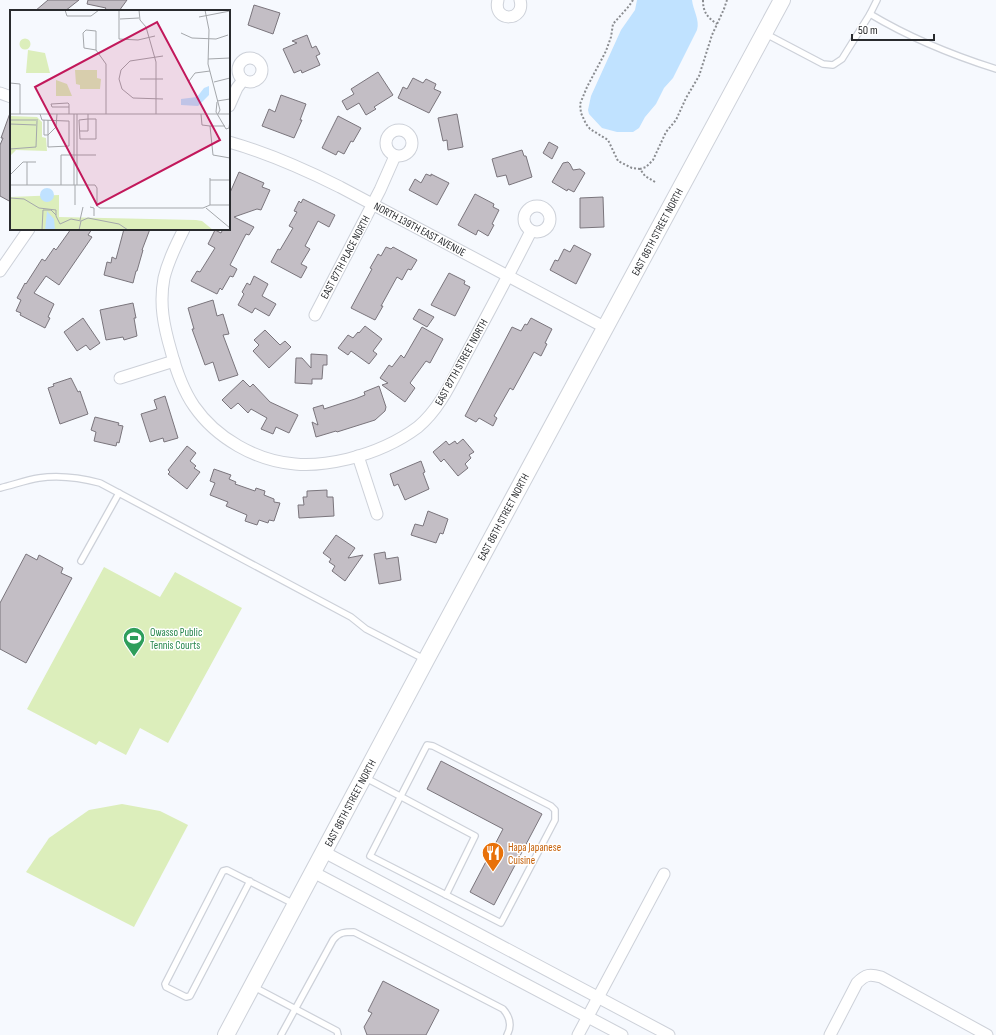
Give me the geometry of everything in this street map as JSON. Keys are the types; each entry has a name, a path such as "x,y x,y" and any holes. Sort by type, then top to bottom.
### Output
{"main road":[{"name":"EAST 86TH STREET NORTH","path":"226,1035 426,660 782,0"}],"street":[{"path":"498,0 497,5 500,12 504,16 510,17 516,15 520,10 520,0"},
{"path":"230,104 237,88 243,80"},
{"path":"0,93 10,97"},
{"name":"NORTH 139TH EAST AVENUE","path":"230,142 257,150 305,170 373,204 606,328"},
{"name":"EAST 87TH PLACE NORTH","path":"315,314 373,204 395,156"},
{"path":"0,271 27,230"},
{"name":"EAST 87TH STREET NORTH","path":"184,230 168,264 162,294 162,312 174,361 185,391 202,417 227,439 245,449 269,459 295,464 319,464 358,456 393,442 404,436 424,421 444,396 532,231"},
{"path":"120,378 174,361"},
{"path":"358,456 377,514"},
{"path":"324,852 669,1035"},
{"path":"313,872 622,1035"},
{"path":"578,1035 664,874"},
{"path":"830,1035 857,983 863,977 872,974 882,977 986,1035"}],"lane":[{"path":"764,33 823,64 833,65 842,59 877,0"},
{"path":"870,14 905,34 966,60 996,70"},
{"path":"0,488 39,478 58,477 84,479 100,483 351,617 366,629 426,660"},
{"path":"81,561 119,493"},
{"path":"427,745 433,746 551,806 555,810 555,820 501,923 370,856 401,795 427,745"},
{"path":"364,777 401,795 475,836 446,895"},
{"path":"250,881 190,996 186,997 166,987 165,984 223,871 227,870 250,881 296,905"},
{"path":"281,1035 333,940 338,934 344,932 354,932 503,1010 509,1018 510,1025 507,1035"},
{"path":"252,986 337,1032 338,1035"}],"path":[{"path":"633,0 613,24 611,37 606,51 581,100 580,108 586,124 590,129 608,140 618,161 632,168 640,169 646,167 653,160 666,132 676,120 686,98 702,70 708,46 727,0"},
{"path":"703,0 705,13 717,24"},
{"path":"640,169 645,176 656,182"}],"green space":[{"name":"Owasso Public Tennis Courts","path":"104,567 160,597 175,572 242,608 168,743 140,728 126,755 99,741 96,745 27,709"},
{"path":"122,804 160,811 188,825 134,927 26,872 49,838 89,810"}],"water":[{"path":"637,0 692,0 698,26 673,78 664,88 656,104 645,117 639,128 633,132 617,132 602,128 589,114 588,110 591,96 621,30 635,10"}],"building":[{"path":"48,0 79,0 66,10 36,10"},
{"path":"88,0 127,0 120,10 105,10 106,8 87,4"},
{"path":"254,5 280,13 273,34 248,25"},
{"path":"307,35 312,48 316,46 320,54 316,56 320,65 302,73 301,70 294,73 283,49 297,43 292,41"},
{"path":"378,72 393,95 374,107 376,109 366,115 359,103 347,110 342,101 354,94 351,89"},
{"path":"413,78 423,83 426,79 436,84 434,89 441,92 429,113 398,98 403,87 407,89"},
{"path":"281,95 306,104 300,120 302,120 294,138 262,126 269,109 275,112"},
{"path":"10,113 10,201 0,196 0,145 3,138 1,138"},
{"path":"457,114 463,147 448,150 447,140 443,141 438,118"},
{"path":"338,116 361,128 353,142 351,141 344,154 338,151 336,155 322,148"},
{"path":"549,142 558,147 552,159 543,153"},
{"path":"522,150 524,156 526,156 532,177 509,185 506,175 497,177 492,159"},
{"path":"568,162 573,170 580,169 585,173 574,192 568,189 567,191 552,182 563,163"},
{"path":"239,172 264,183 262,187 270,190 261,210 257,209 234,217 254,227 249,235 246,234 230,265 237,269 233,277 230,276 222,290 220,288 217,294 191,281 197,271 200,272 215,248 208,244 215,230 221,233 222,230 230,230 230,193"},
{"path":"426,174 431,176 431,174 449,183 437,205 409,190 415,179 421,183"},
{"path":"475,194 494,204 493,207 499,210 492,224 494,225 488,236 478,230 476,235 458,225"},
{"path":"603,197 604,227 580,228 580,198"},
{"path":"303,199 335,215 329,227 318,221 305,246 310,249 301,264 307,267 301,278 271,262 293,228 289,226 297,212 294,211 299,201 301,203"},
{"path":"70,230 91,230 88,235 92,237 59,285 46,276 34,293 54,304 45,328 20,315 21,313 16,311 21,300 17,298 25,283 26,284 42,259 45,261 54,248 56,250"},
{"path":"124,230 150,230 142,250 133,283 104,275 107,262 111,263 112,257 116,259"},
{"path":"574,245 591,254 576,284 550,270 555,260 558,261 564,249 570,252"},
{"path":"386,247 391,249 393,247 417,260 411,270 408,269 402,280 397,277 375,320 351,308 372,269 370,268 378,254 381,256"},
{"path":"449,273 465,281 464,284 470,287 455,316 431,305"},
{"path":"254,276 268,284 262,296 276,304 269,316 255,308 252,313 238,305 244,294 242,292 247,283 250,285"},
{"path":"213,300 217,316 223,314 229,334 223,335 238,375 219,381 213,362 205,365 192,329 194,329 188,308"},
{"path":"133,303 137,336 124,340 123,337 106,340 100,310"},
{"path":"419,309 434,317 427,327 413,319"},
{"path":"83,318 100,343 90,350 86,345 77,351 64,332"},
{"path":"531,318 552,329 545,343 547,344 541,356 534,352 513,390 510,388 494,416 497,418 493,426 479,418 476,422 465,416 512,327 521,331"},
{"path":"365,326 382,339 373,351 377,354 369,364 351,351 348,355 338,348 348,335 353,338"},
{"path":"422,327 443,339 430,363 426,361 410,383 415,388 405,402 382,385 388,383 380,378 389,365 392,367 401,355 404,358"},
{"path":"265,330 280,345 285,341 291,347 269,368 253,351 259,345 254,340"},
{"path":"311,354 327,355 327,365 323,365 322,379 312,379 312,384 295,383 296,358 302,358 311,368"},
{"path":"71,378 78,392 80,391 88,414 60,424 48,388 54,386 53,384"},
{"path":"243,380 250,387 253,384 270,402 298,415 289,433 276,427 273,434 261,429 267,418 251,409 248,413 238,403 231,409 222,400"},
{"path":"379,386 386,407 385,411 375,420 316,437 312,422 318,425 313,408 323,405 324,409 355,399 365,395 364,392"},
{"path":"165,396 178,438 164,442 163,438 150,442 141,414 157,409 154,400"},
{"path":"95,417 119,423 118,425 123,426 119,443 117,442 116,446 94,441 96,432 91,430"},
{"path":"463,439 474,452 469,455 471,458 465,464 468,468 458,476 444,459 441,462 433,452 446,441 449,445 455,441 457,444"},
{"path":"187,446 196,453 190,461 196,466 194,468 200,472 187,489 168,474 170,472 168,470"},
{"path":"421,461 425,472 423,473 429,489 405,500 398,484 394,486 390,474"},
{"path":"214,469 231,475 229,479 236,482 235,484 255,491 256,488 265,491 264,495 274,499 274,502 280,503 274,521 269,520 268,523 259,520 257,525 245,521 247,515 226,506 228,502 210,495 215,483 210,481"},
{"path":"327,490 327,497 333,497 334,516 299,518 298,505 304,505 303,497 307,497 307,491"},
{"path":"428,511 448,519 443,534 440,533 436,543 411,535 415,524 423,526"},
{"path":"336,535 355,548 348,558 363,555 345,581 332,571 335,566 329,562 331,559 323,553"},
{"path":"385,552 386,559 398,557 401,580 379,584 374,554"},
{"path":"26,554 37,560 39,555 63,568 61,573 72,578 26,663 0,649 0,603"},
{"path":"441,761 542,814 494,905 470,892 503,829 427,789"},
{"path":"383,981 439,1010 426,1035 367,1035 364,1027 372,1013 368,1011"}],"place":[{"name":"Owasso Public Tennis Courts","path":"134,658"},
{"name":"Hapa Japanese Cuisine","path":"493,872"}]}
